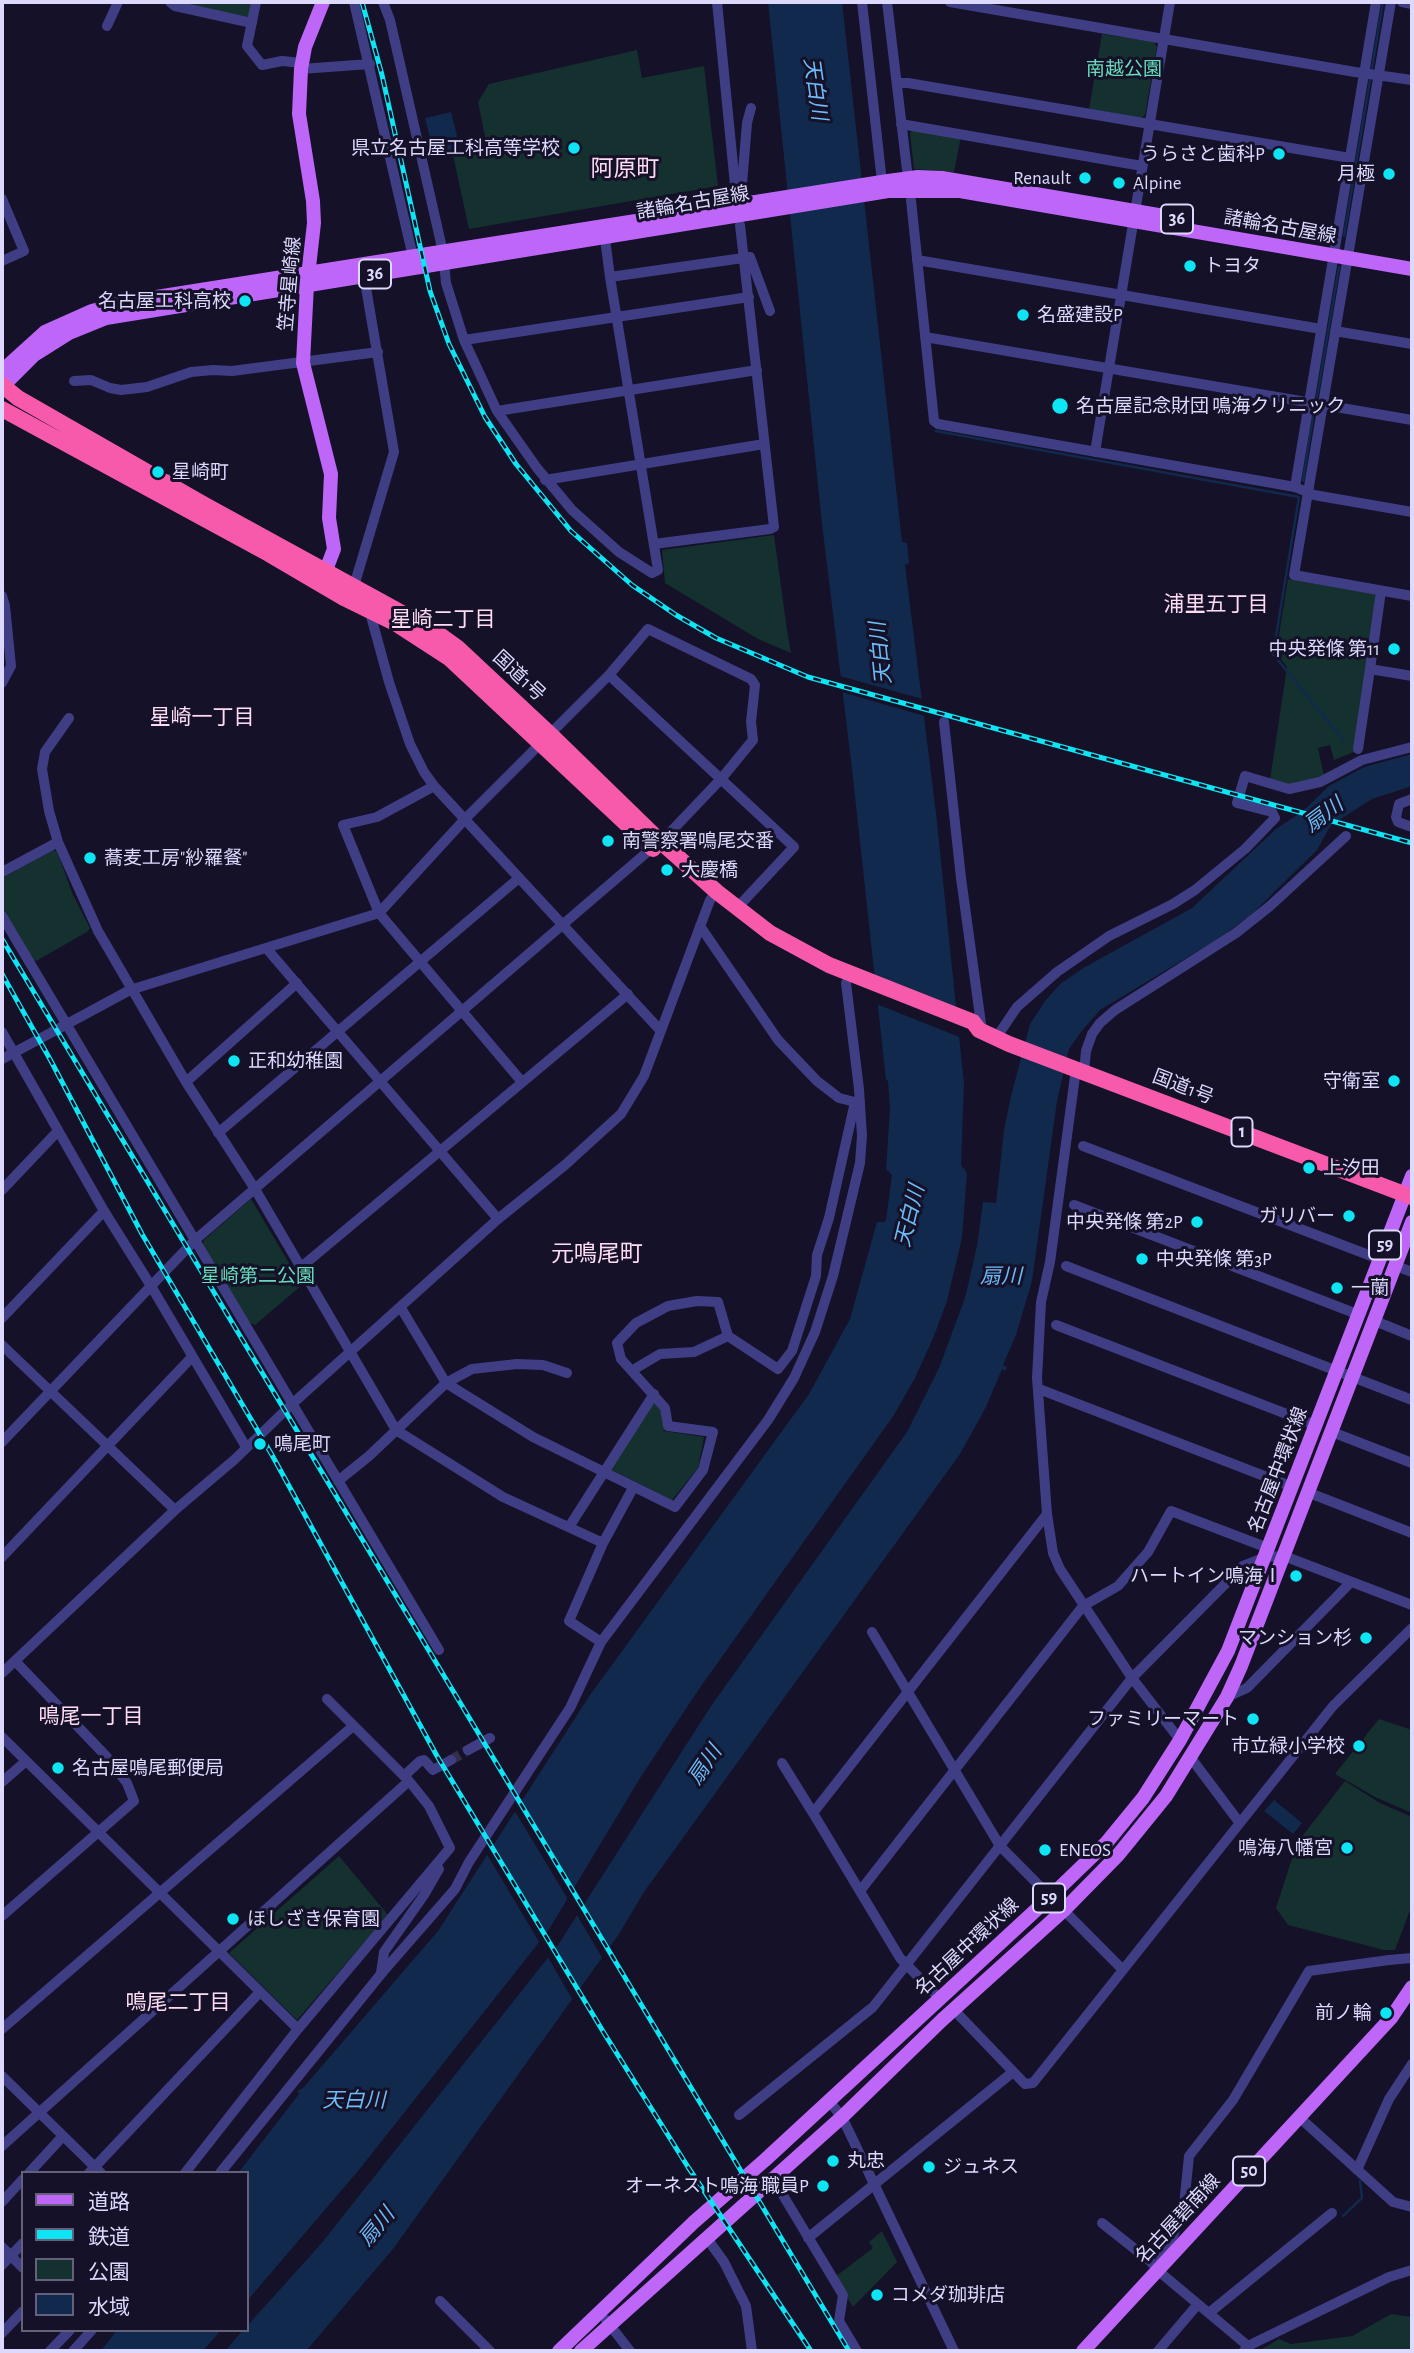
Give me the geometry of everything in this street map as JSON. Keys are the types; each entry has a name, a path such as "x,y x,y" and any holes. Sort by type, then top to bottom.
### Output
{"highway":[{"name":"国道1号","path":"2,382 18,398 433,630 458,648 656,845 781,952 825,975 849,980 1408,1196"},
{"name":"国道1号","path":"2,409 267,561 395,623 449,658 546,738"},
{"name":"国道1号","path":"714,896 849,980"}],"main road":[{"name":"笠寺星崎線","path":"323,2 305,47 301,66 299,114 314,223 307,279 303,363 331,474 328,518 334,550 326,570"},
{"name":"諸輪名古屋線","path":"307,279 364,276 444,257 880,186 903,190 960,191 1134,216 1341,252 1412,269"},
{"name":"諸輪名古屋線","path":"1341,252 1412,259"},
{"name":"諸輪名古屋線","path":"2,382 34,355 69,332 106,318 413,257 444,257"},
{"name":"名古屋中環状線","path":"559,2351 694,2222 1050,1897 1107,1842 1143,1798 1180,1740 1228,1651 1357,1314 1408,1196 1412,1176"},
{"name":"名古屋中環状線","path":"581,2351 842,2116 1064,1910 1118,1856 1166,1796 1227,1698 1412,1222"},
{"name":"名古屋碧南線","path":"1087,2350 1158,2268 1391,2018 1412,1987"}],"street":[{"path":"107,26 118,2"},
{"path":"256,2 247,46 262,65 282,61 301,66 370,64"},
{"path":"354,2 413,257"},
{"path":"383,2 390,20 444,257 446,283 464,340 497,411 545,480 572,510 618,552 652,573 658,570 604,232"},
{"path":"717,2 735,190 742,184 747,123 751,108"},
{"path":"863,2 880,186"},
{"path":"887,2 907,170"},
{"path":"950,2 980,4 1164,39 1412,80"},
{"path":"1095,452 1170,2"},
{"path":"1376,2 1350,158 1335,331 1294,575 1412,596"},
{"path":"1295,487 1321,329 1341,252 1391,2"},
{"path":"1402,2 1412,4"},
{"path":"173,3 251,23"},
{"path":"897,83 1350,158"},
{"path":"901,124 1142,166"},
{"path":"2,199 24,251 2,261"},
{"path":"911,200 934,421 938,424 1295,487 1314,495 1412,512"},
{"path":"654,544 774,527 740,225"},
{"path":"610,277 750,257 770,311"},
{"path":"916,260 1321,329"},
{"path":"364,276 394,452 354,586 370,612 389,682 410,744 434,786 660,1030"},
{"path":"464,340 749,297"},
{"path":"1335,331 1412,344"},
{"path":"925,337 1412,420"},
{"path":"74,381 91,380 121,390 147,387 191,372 232,372 378,352"},
{"path":"497,411 757,370"},
{"path":"545,480 764,444"},
{"path":"164,482 190,470"},
{"path":"1358,749 1381,591"},
{"path":"2,596 11,666 2,683"},
{"path":"2,1059 131,990 379,913 465,819 609,675 648,629 751,679 755,685 751,722 753,740 720,779 656,845 194,1240 2,1442"},
{"path":"1370,669 1412,676"},
{"path":"609,675 794,847 737,908"},
{"path":"69,718 45,752 42,769 49,811 58,842 98,931 186,1082 255,1189 397,1430 503,1497 603,1543"},
{"path":"944,722 961,878 986,1033"},
{"path":"986,1033 1057,972 1110,936 1173,904 1219,872 1275,818 1272,812 1237,803 1245,776 1289,789 1320,782 1362,760 1409,747"},
{"path":"434,786 377,817 344,825 379,913 522,1082"},
{"path":"1412,799 1399,804 1396,817 1398,822 1412,827"},
{"path":"1180,1740 1132,1678 1060,1569 1053,1553 1047,1514 1038,1389 1041,1302 1050,1262 1077,1070 1100,1023 1115,1010 1236,933 1270,906 1346,836"},
{"path":"2,872 58,842"},
{"path":"218,1133 519,878"},
{"path":"2,1673 291,1405 498,1219 565,1165 621,1114 644,1076 700,926 714,896"},
{"path":"2,916 439,1650"},
{"path":"700,926 778,1040 817,1081 839,1098 857,1101"},
{"path":"267,949 498,1219"},
{"path":"222,2171 381,1974 455,1889 469,1862 570,1708 601,1642 768,1420 794,1378 815,1332 833,1276 860,1163 862,1136 849,980"},
{"path":"186,1082 297,984"},
{"path":"300,1268 628,994"},
{"path":"2,1032 104,1211 246,1447"},
{"path":"401,1308 446,1382 533,1437 676,1507 703,1470 713,1432 668,1426 665,1408 621,1359 617,1343 636,1323 668,1306 696,1301 718,1302 728,1336 778,1369 792,1351 816,1276 817,1255 829,1218 857,1101"},
{"path":"2,1190 58,1130"},
{"path":"1083,1146 1379,1259"},
{"path":"1074,1205 1357,1314"},
{"path":"2,1318 104,1211"},
{"path":"1066,1266 1412,1400"},
{"path":"1396,1266 1412,1272"},
{"path":"1375,1321 1412,1336"},
{"path":"1056,1325 1315,1425"},
{"path":"633,1370 660,1354 694,1352 728,1336"},
{"path":"2,1346 175,1510"},
{"path":"2,1557 192,1357"},
{"path":"338,1481 369,1456 446,1382 472,1369 517,1364 542,1365 567,1373"},
{"path":"1038,1389 1290,1486"},
{"path":"569,1527 654,1394"},
{"path":"1332,1432 1412,1463"},
{"path":"601,1642 569,1621 603,1543 633,1488"},
{"path":"1307,1492 1412,1533"},
{"path":"860,1891 1083,1606 1118,1586 1148,1552 1171,1511 1267,1553 1283,1556 1412,1605"},
{"path":"813,1813 1047,1514"},
{"path":"739,2115 873,2007 1132,1678 1242,1566 1267,1553"},
{"path":"1227,1698 1247,1688 1351,1582"},
{"path":"954,2010 1025,2084 1033,2083 1334,1706 1412,1628"},
{"path":"872,1632 1000,1846 1122,1969"},
{"path":"2,1916 134,1801 127,1783 106,1756 15,1661"},
{"path":"327,1699 429,1806 450,1848"},
{"path":"2,2029 352,1727"},
{"path":"2,1737 24,1762 99,1832 298,2029"},
{"path":"468,1750 490,1738"},
{"path":"1191,1758 1239,1822"},
{"path":"2,2146 406,1779 420,1761 424,1760 433,1770 451,1760"},
{"path":"2,1782 24,1762"},
{"path":"782,1763 906,1966 939,1998"},
{"path":"381,1974 384,1952 424,1895 450,1848"},
{"path":"187,2171 298,2029 450,1848"},
{"path":"1158,2268 1163,2250 1172,2236 1184,2205 1189,2156 1234,2100 1309,1972 1389,1959 1412,1958"},
{"path":"2,2076 95,2171 260,1992"},
{"path":"1357,2170 1389,2099 1412,2064"},
{"path":"808,2238 1013,2072"},
{"path":"829,2101 842,2116 954,2351"},
{"path":"1299,2117 1393,2202 1412,2207"},
{"path":"31,2171 63,2136"},
{"path":"772,2177 843,2295 839,2321 857,2351"},
{"path":"2,2202 21,2181"},
{"path":"1209,2313 1332,2213"},
{"path":"1102,2223 1158,2268 1246,2349 1390,2277 1412,2270"},
{"path":"706,2237 724,2262 746,2306 752,2351"},
{"path":"2,2266 21,2245"},
{"path":"2,2247 21,2266"},
{"path":"440,2301 490,2351"},
{"path":"1158,2351 1198,2304"},
{"path":"599,2312 630,2351"},
{"path":"2,2333 21,2313"},
{"path":"50,2351 68,2332"},
{"path":"73,2351 90,2332"}],"green space":[{"path":"180,2 253,2 250,17 182,5"},
{"name":"南越公園","path":"1102,34 1154,42 1157,47 1145,115 1141,118 1089,109"},
{"path":"637,50 642,78 704,66 718,186 469,229 453,155 487,146 478,102 489,84"},
{"path":"913,130 961,136 954,172 914,169 910,133"},
{"path":"774,535 791,653 758,639 665,583 662,550"},
{"path":"1288,579 1374,594 1376,598 1354,752 1334,760 1330,745 1318,748 1324,776 1292,785 1270,780 1287,667 1276,653"},
{"path":"52,851 57,851 73,895 90,928 36,961 30,958 2,910 2,878"},
{"name":"星崎第二公園","path":"251,1199 302,1285 255,1325 248,1322 203,1245 204,1240"},
{"path":"650,1403 660,1405 664,1431 704,1437 698,1468 672,1500 610,1469"},
{"path":"1379,1719 1412,1730 1412,1813 1375,1797 1335,1774"},
{"path":"1345,1781 1380,1803 1412,1817 1412,1905 1395,1950 1384,1950 1288,1925 1276,1908 1297,1843"},
{"path":"339,1856 388,1915 297,2020 229,1953"},
{"path":"882,2231 897,2262 853,2307 835,2277 873,2248 869,2242"},
{"path":"1391,2314 1412,2317 1412,2351 1259,2351 1279,2339 1291,2344 1352,2336"}],"water":[{"name":"天白川","path":"768,2 842,2 902,542 907,543 909,563 905,565 936,813 964,1084 961,1165 967,1173 962,1238 947,1301 934,1336 894,1415 699,1689 642,1775 548,1931 358,2171 248,2300 248,2171 240,2171 299,2094 297,2091 303,2088 438,1931 590,1695 809,1394 850,1319 877,1222 886,1220 892,1175 886,1169 890,1109 888,1081 822,524"},
{"path":"451,112 460,148 434,154 425,118"},
{"name":"扇川","path":"1412,754 1412,786 1372,799 1331,825 1317,850 1253,913 1221,937 1100,1010 1069,1049 1057,1101 1032,1281 1016,1335 1003,1365 1007,1367 1005,1371 1002,1369 986,1407 960,1454 644,1892 619,1934 393,2249 306,2351 225,2351 241,2332 248,2332 248,2325 320,2245 558,1945 711,1706 907,1432 939,1368 965,1298 977,1246 983,1202 996,1203 1004,1130 1011,1096 1030,1024 1045,1001 1060,984 1085,967 1192,908 1276,829 1303,811 1329,786 1364,767"},
{"path":"1274,1800 1302,1823 1293,1834 1264,1811"},
{"path":"115,2332 219,2332 203,2351 101,2351"}],"pier":[{"path":"836,675 926,700 928,717 838,691"},
{"path":"871,974 959,1008 962,1038 874,1003"},
{"path":"519,1798 575,1891 569,1901 513,1808"},
{"path":"491,1842 548,1936 541,1945 485,1851"},
{"path":"581,1900 611,1951 604,1961 574,1910"},
{"path":"553,1945 582,1992 574,2002 546,1954"}],"waterway":[{"path":"1372,68 1383,2"},
{"path":"1344,236 1370,80"},
{"path":"1317,397 1339,267"},
{"path":"1303,481 1314,410"},
{"path":"936,431 1299,497"},
{"path":"1299,497 1273,654 1344,741"},
{"path":"1343,2216 1362,2198 1360,2181"}],"tunnel":[{"path":"451,1760 468,1750"}],"railway":[{"path":"362,2 382,75 430,291 449,344 485,417 516,464 571,531 632,585 716,638 808,677 1412,843"},
{"path":"2,939 849,2351"},
{"path":"2,974 142,1234 272,1455 437,1756 688,2167 811,2351"}],"place":[{"name":"県立名古屋工科高等学校","path":"574,148"},
{"name":"うらさと歯科P","path":"1279,154"},
{"name":"月極","path":"1389,174"},
{"name":"Renault","path":"1085,178"},
{"name":"Alpine","path":"1119,183"},
{"name":"トヨタ","path":"1190,266"},
{"name":"名古屋工科高校","path":"245,301"},
{"name":"名盛建設P","path":"1023,315"},
{"name":"名古屋記念財団 鳴海クリニック","path":"1060,406"},
{"name":"星崎町","path":"158,472"},
{"name":"中央発條 第11","path":"1394,649"},
{"name":"南警察署鳴尾交番","path":"608,841"},
{"name":"蕎麦工房\"紗羅餐\"","path":"90,858"},
{"name":"大慶橋","path":"667,870"},
{"name":"正和幼稚園","path":"234,1061"},
{"name":"守衛室","path":"1394,1081"},
{"name":"上汐田","path":"1309,1168"},
{"name":"ガリバー","path":"1349,1216"},
{"name":"中央発條 第2P","path":"1197,1222"},
{"name":"中央発條 第3P","path":"1142,1259"},
{"name":"一蘭","path":"1337,1288"},
{"name":"鳴尾町","path":"260,1444"},
{"name":"ハートイン鳴海Ⅰ","path":"1296,1576"},
{"name":"マンション杉","path":"1366,1638"},
{"name":"ファミリーマート","path":"1253,1719"},
{"name":"市立緑小学校","path":"1359,1746"},
{"name":"名古屋鳴尾郵便局","path":"58,1768"},
{"name":"鳴海八幡宮","path":"1347,1848"},
{"name":"ENEOS","path":"1045,1850"},
{"name":"ほしざき保育園","path":"233,1919"},
{"name":"前ノ輪","path":"1386,2013"},
{"name":"丸忠","path":"833,2161"},
{"name":"ジュネス","path":"929,2167"},
{"name":"オーネスト鳴海 職員P","path":"823,2186"},
{"name":"コメダ珈琲店","path":"877,2295"}],"district":[{"name":"阿原町","path":"625,169"},
{"name":"浦里五丁目","path":"1216,605"},
{"name":"星崎二丁目","path":"443,620"},
{"name":"星崎一丁目","path":"202,718"},
{"name":"元鳴尾町","path":"597,1254"},
{"name":"鳴尾一丁目","path":"91,1717"},
{"name":"鳴尾二丁目","path":"178,2003"}]}
